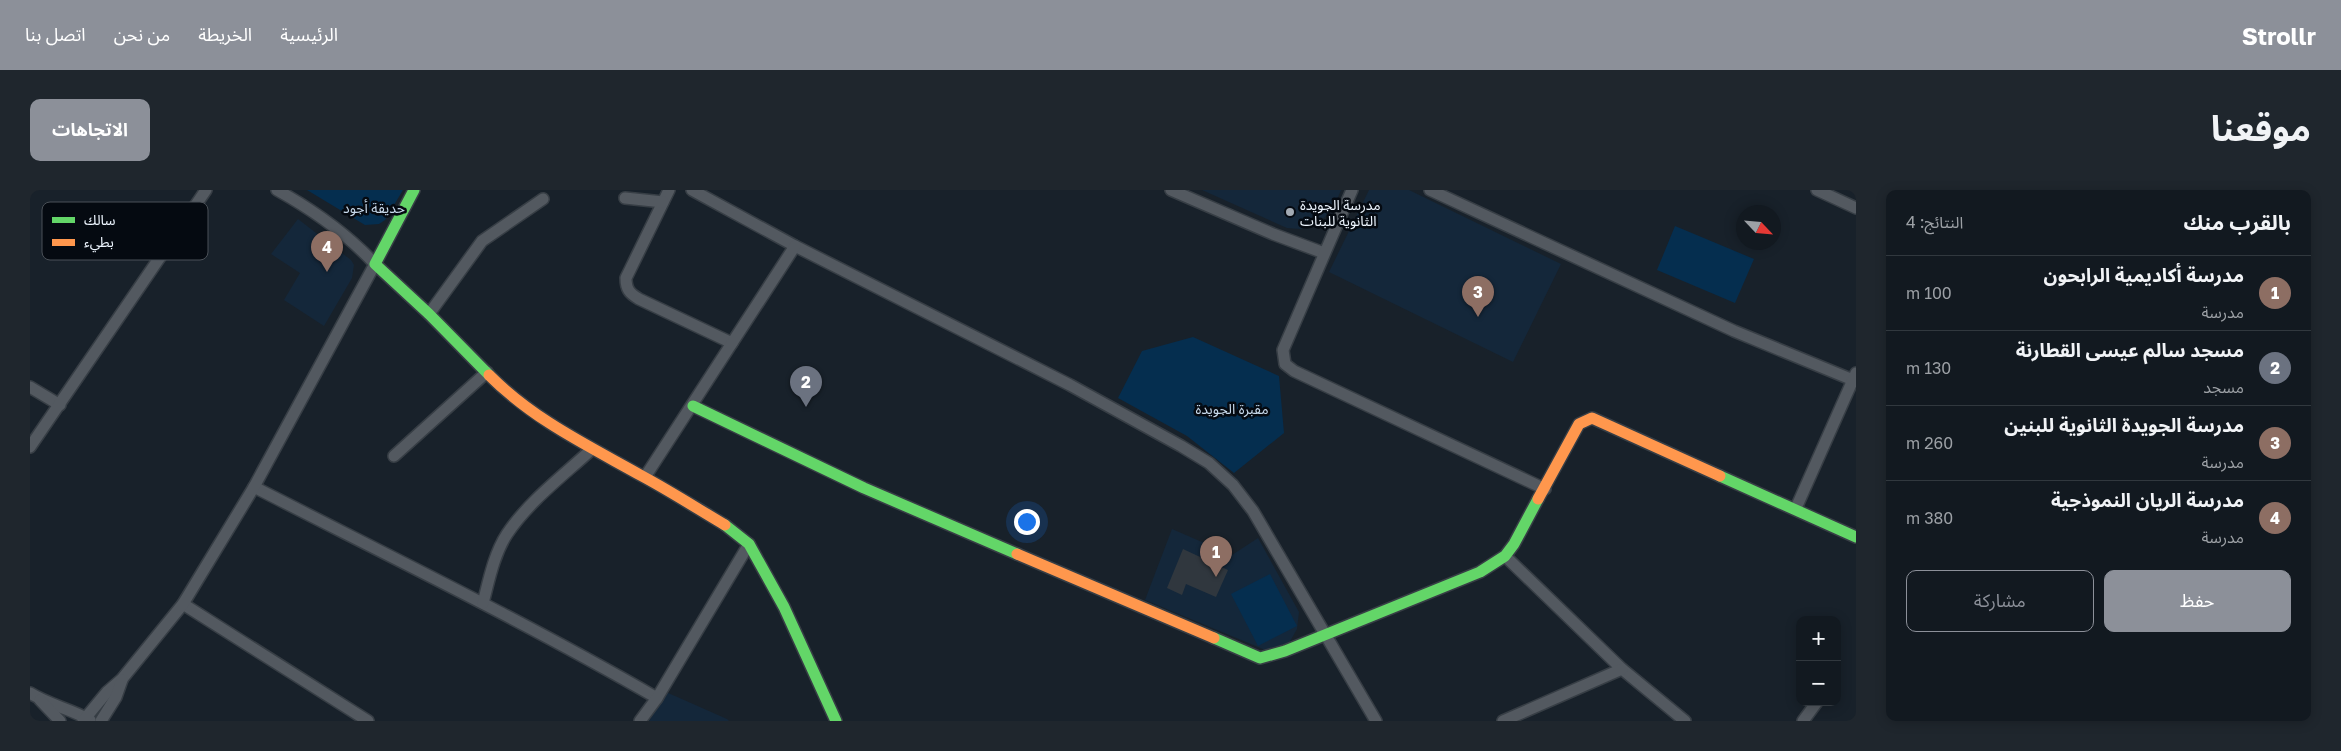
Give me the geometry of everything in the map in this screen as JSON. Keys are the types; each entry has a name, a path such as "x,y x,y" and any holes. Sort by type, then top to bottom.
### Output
{"street":[{"path":"198,202 206,190"},
{"path":"277,190 329,222 360,247 430,314 512,398 592,449 645,476 730,528 749,544 784,606 836,721"},
{"path":"40,700 63,706 87,720 106,692 122,679 183,604 254,487 376,264 414,190"},
{"path":"669,190 626,278 626,288 630,294 639,299 732,343"},
{"path":"692,190 794,246 1070,386 1209,463 1233,485 1253,511 1327,634 1376,721"},
{"path":"1171,190 1273,234 1324,253"},
{"path":"1352,190 1283,350 1285,364 1545,489"},
{"path":"1430,190 1734,331 1854,377 1796,508"},
{"path":"1817,190 1856,208"},
{"path":"625,198 663,202"},
{"path":"430,314 482,241 543,200"},
{"path":"645,476 693,406 794,246"},
{"path":"30,448 159,260"},
{"path":"394,456 487,372"},
{"path":"30,387 60,406"},
{"path":"693,406 864,488 1260,658 1271,656 1480,572 1505,556 1545,489 1579,424 1592,418 1856,536"},
{"path":"483,603 493,568 506,535 527,510 592,449"},
{"path":"254,487 483,603 657,698"},
{"path":"640,721 657,698 749,544"},
{"path":"1505,556 1622,670 1685,721"},
{"path":"183,604 368,721"},
{"path":"1503,721 1622,670"},
{"path":"101,721 116,697 122,679"},
{"path":"30,693 40,700 60,721"},
{"path":"1803,721 1814,706"}],"shaded area":[{"name":"مدرسة الجويدة الثانوية للبنات","path":"1202,190 1341,190 1334,207 1325,217 1314,225 1300,229 1287,228"},
{"path":"1369,190 1409,190 1561,264 1513,362 1329,272"},
{"path":"298,219 351,260 354,265 352,278 324,326 284,300 300,273 271,254"},
{"path":"1172,529 1232,555 1258,538 1299,612 1297,629 1288,645 1270,652 1145,600"},
{"path":"666,692 727,719 729,721 649,721"}],"green space":[{"name":"حديقة أجود","path":"307,190 403,190 385,220 379,224 365,225"},
{"path":"1675,226 1754,259 1735,303 1657,270"},
{"name":"مقبرة الجويدة","path":"1193,337 1279,376 1284,433 1234,473 1187,436 1118,398 1142,351"},
{"path":"1270,574 1297,626 1258,646 1231,594"}],"building":[{"path":"1183,549 1228,570 1216,597 1186,584 1182,595 1167,588"}],"traffic: fast":[{"path":"414,190 375,264 429,314 489,375"},
{"path":"693,406 864,488 1017,554"},
{"path":"1720,476 1856,537"},
{"path":"1214,638 1260,658 1285,651 1480,572 1505,556 1514,544 1538,499"},
{"path":"725,525 749,544 784,607 836,721"}],"traffic: slow":[{"path":"489,375 506,391 543,419 725,525"},
{"path":"1538,499 1579,424 1592,418 1720,476"},
{"path":"1017,554 1214,638"}],"place":[{"name":"مدرسة الجويدة الثانوية للبنات","path":"1290,212"},
{"name":"مدرسة الريان النموذجية","path":"327,272"},
{"name":"مدرسة الجويدة الثانوية للبنين","path":"1478,317"},
{"name":"مسجد سالم عيسى القطارنة","path":"806,407"},
{"name":"مدرسة أكاديمية الرابحون","path":"1216,577"}]}
